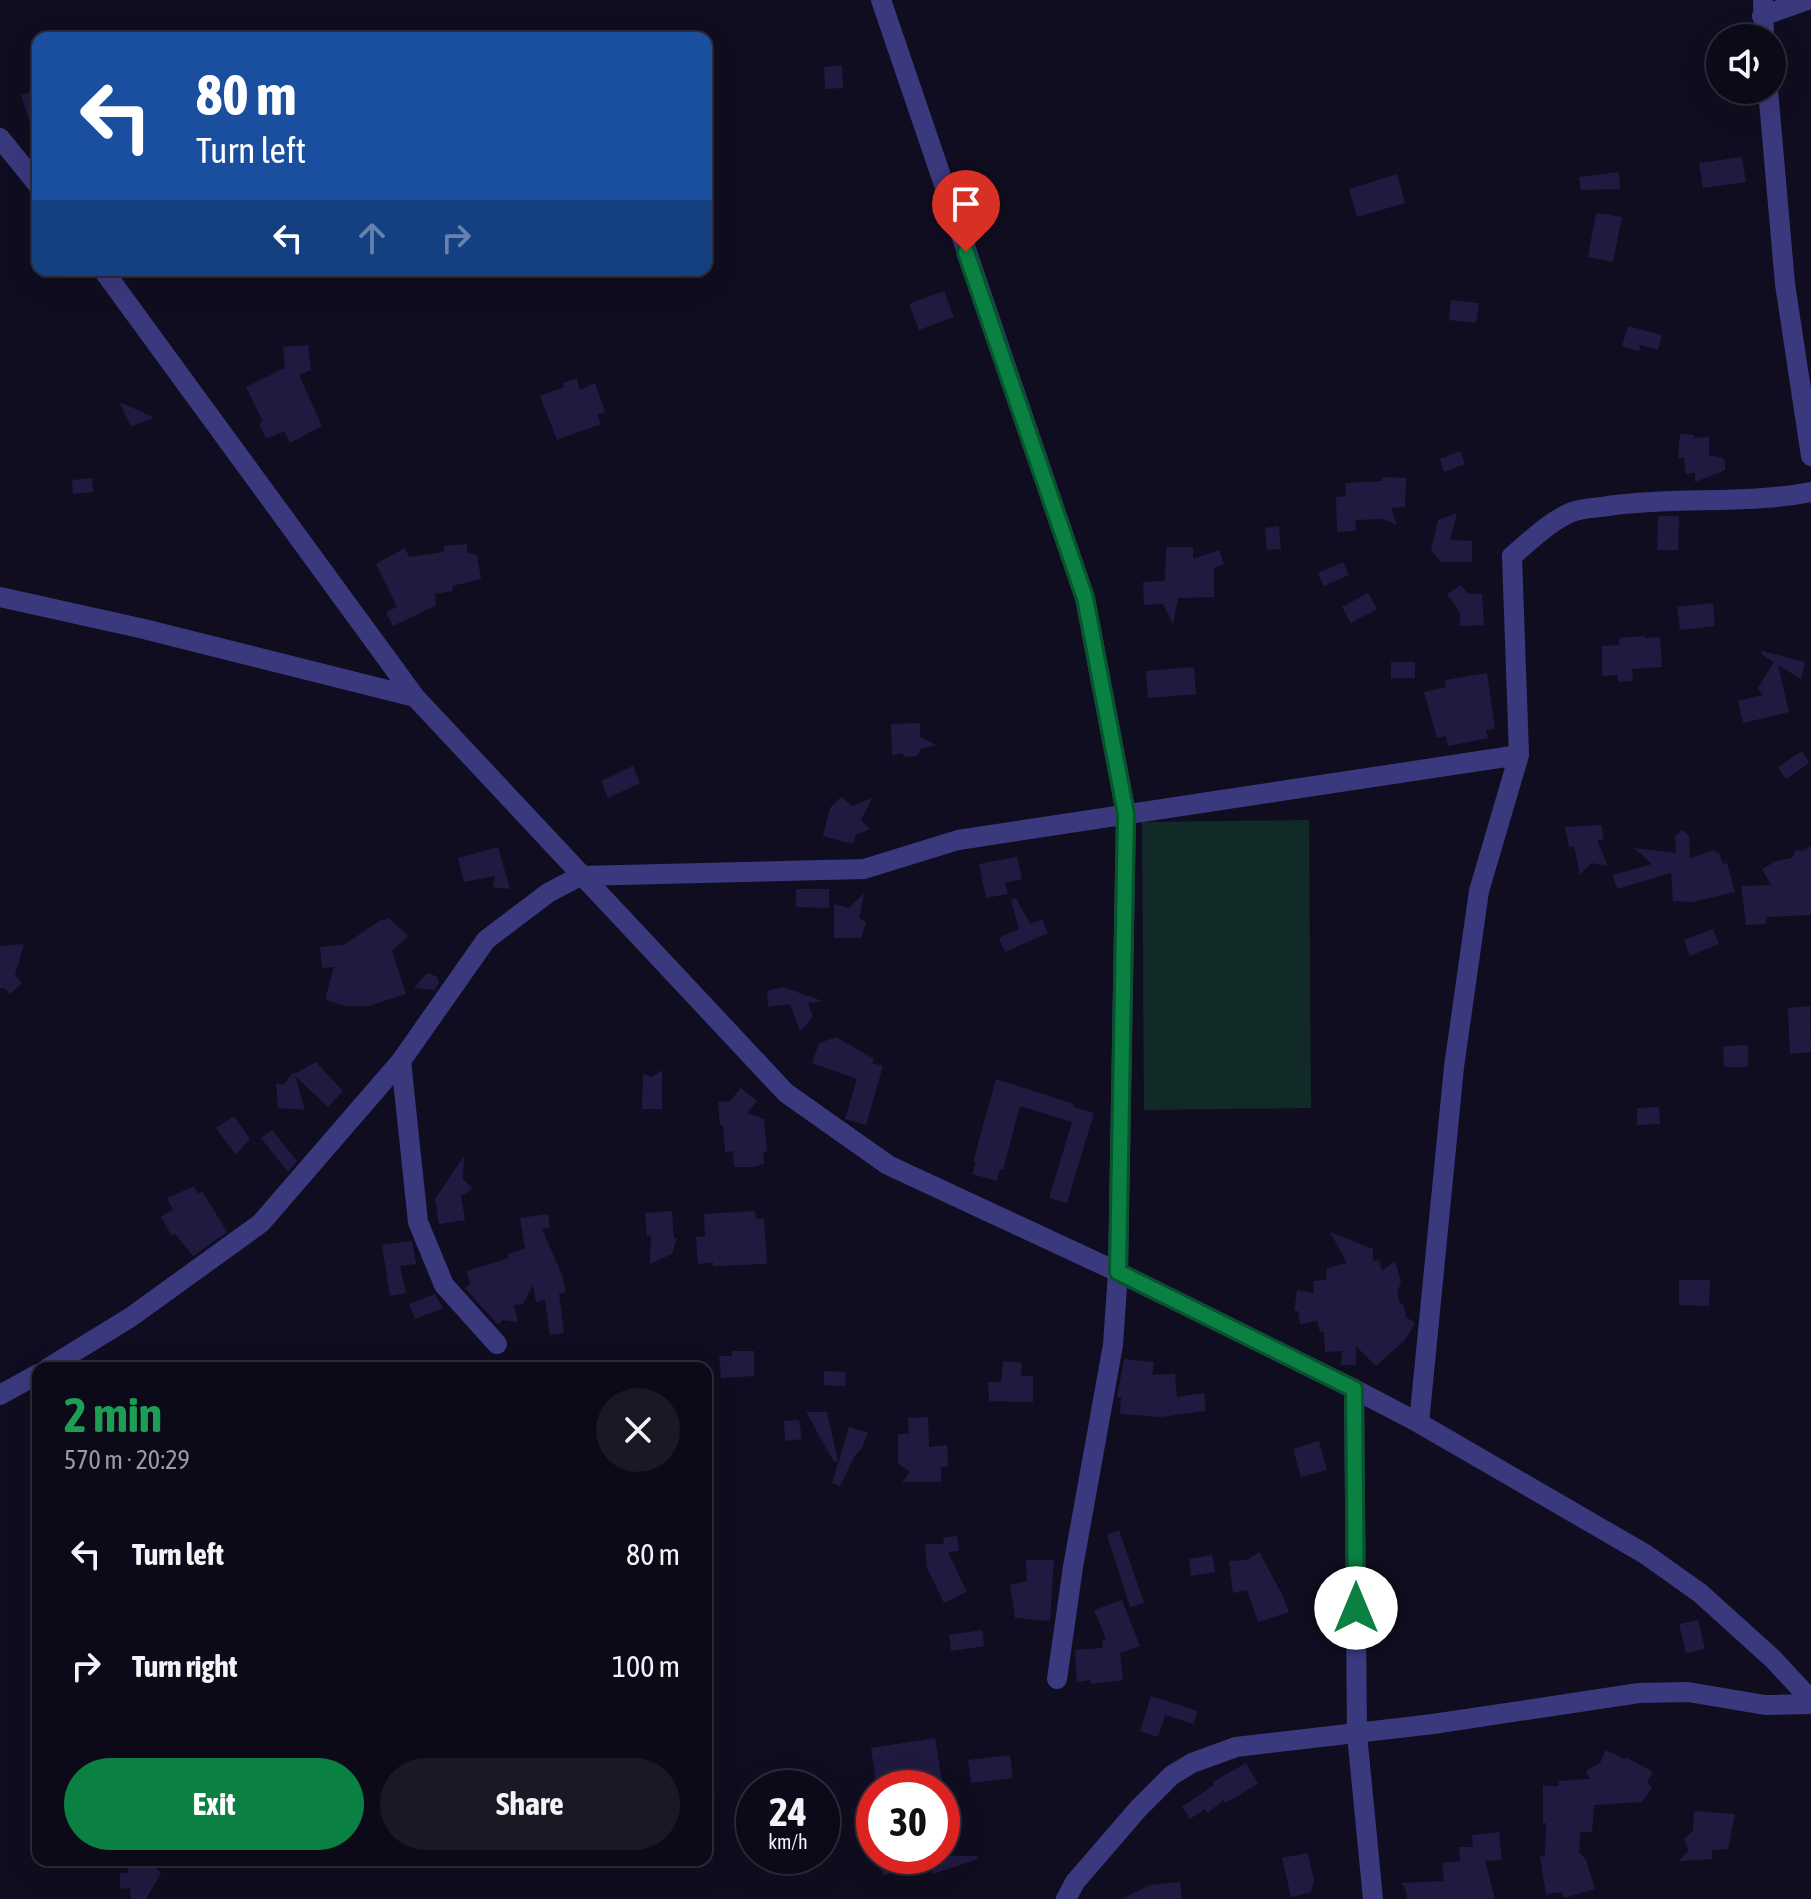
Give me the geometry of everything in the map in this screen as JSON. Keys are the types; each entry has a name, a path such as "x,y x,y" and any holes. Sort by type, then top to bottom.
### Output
{"street":[{"path":"881,0 1085,598 1126,814 1118,1272 1113,1345 1073,1567 1057,1679"},
{"path":"1763,8 1807,0"},
{"path":"1769,104 1785,284 1811,456"},
{"path":"0,138 32,178"},
{"path":"107,276 415,697 786,1093 888,1165 1118,1272 1354,1389 1419,1423 1645,1554 1689,1586 1773,1659 1811,1702"},
{"path":"1419,1423 1454,1067 1479,891 1519,755 1512,556 1572,512 1643,501 1734,500 1811,492"},
{"path":"0,597 144,629 415,697"},
{"path":"58,1362 131,1317 261,1223 401,1061 486,940 548,893 580,876 864,869 958,840 1519,755"},
{"path":"401,1061 418,1222 444,1285 497,1344"},
{"path":"0,1395 32,1377"},
{"path":"1354,1389 1357,1734 1373,1899"},
{"path":"1066,1899 1075,1882 1172,1775 1192,1763 1236,1747 1357,1734 1639,1693 1688,1692 1765,1705 1811,1702"}],"green space":[{"path":"1309,820 1311,1108 1144,1110 1142,822"}],"building":[{"path":"842,65 843,88 825,89 824,67"},
{"path":"32,92 32,129 21,95"},
{"path":"1742,157 1746,182 1703,188 1699,163"},
{"path":"1619,172 1620,189 1581,190 1579,177"},
{"path":"1397,174 1405,203 1357,217 1349,189"},
{"path":"1596,213 1622,217 1613,262 1588,257"},
{"path":"944,291 954,317 919,330 909,304"},
{"path":"1451,300 1479,303 1476,323 1449,320"},
{"path":"1628,326 1662,335 1658,350 1640,345 1639,351 1622,346"},
{"path":"308,345 311,370 299,375 322,426 290,443 284,431 266,439 259,424 263,422 246,387 285,368 283,347"},
{"path":"577,378 580,390 595,383 605,412 597,415 601,424 557,440 540,396 564,387 563,383"},
{"path":"119,402 154,417 131,427"},
{"path":"1680,434 1694,435 1694,438 1709,437 1709,455 1722,458 1725,470 1695,482 1695,473 1686,474 1684,458 1678,458"},
{"path":"1460,451 1465,464 1444,472 1440,459"},
{"path":"1382,477 1406,478 1405,507 1391,508 1397,525 1383,519 1355,520 1356,531 1337,532 1336,497 1346,496 1345,483 1382,481"},
{"path":"92,478 93,492 73,494 72,480"},
{"path":"1457,513 1450,540 1472,541 1472,562 1441,562 1431,550 1438,520"},
{"path":"1658,516 1679,516 1678,550 1657,550"},
{"path":"1279,526 1281,549 1267,550 1265,528"},
{"path":"467,544 467,552 477,555 481,579 452,586 453,591 435,594 436,605 393,626 386,612 397,607 376,564 405,548 409,557 444,552 444,546"},
{"path":"1166,547 1193,547 1193,559 1219,550 1224,564 1214,568 1214,597 1178,598 1173,624 1163,604 1144,605 1143,582 1165,581"},
{"path":"1343,562 1349,575 1324,586 1318,573"},
{"path":"1461,585 1468,594 1482,594 1484,625 1460,626 1460,613 1447,594"},
{"path":"1368,593 1377,609 1351,623 1342,607"},
{"path":"1713,603 1715,626 1680,630 1677,607"},
{"path":"1660,637 1662,667 1632,669 1633,681 1618,682 1618,675 1602,676 1602,646 1619,645 1619,638"},
{"path":"1762,651 1805,662 1801,679 1778,665 1789,712 1743,723 1738,701 1763,695 1758,688 1774,662 1761,654"},
{"path":"1391,662 1415,662 1415,678 1391,678"},
{"path":"1194,667 1196,694 1148,698 1146,671"},
{"path":"1487,673 1495,729 1486,730 1488,738 1448,746 1446,736 1437,738 1424,692 1446,687 1445,680"},
{"path":"920,723 920,737 937,745 921,749 917,756 906,757 902,753 892,756 891,724"},
{"path":"1802,751 1809,763 1786,779 1778,767"},
{"path":"633,766 640,783 608,798 601,781"},
{"path":"841,797 853,806 872,798 861,820 870,829 856,835 853,844 823,836 830,808"},
{"path":"1602,825 1603,840 1597,840 1608,866 1591,863 1580,875 1574,846 1569,847 1565,827"},
{"path":"1682,830 1689,835 1690,859 1712,850 1719,853 1723,864 1727,863 1735,892 1693,902 1673,901 1671,873 1617,889 1613,875 1652,864 1634,848 1676,853 1675,836"},
{"path":"1811,846 1811,915 1766,917 1766,924 1746,925 1741,886 1771,885 1762,869 1776,861 1792,858 1796,850 1802,851"},
{"path":"498,847 510,889 493,887 495,876 464,882 458,858"},
{"path":"1017,857 1022,879 1005,883 1008,894 986,898 979,864"},
{"path":"796,889 829,889 829,908 796,907"},
{"path":"864,893 859,918 866,922 861,938 834,938 834,904 849,908"},
{"path":"1016,898 1030,924 1042,919 1048,933 1005,952 999,938 1019,929 1011,900"},
{"path":"389,918 408,936 392,951 406,994 369,1006 344,1006 325,999 334,967 322,968 320,947 344,945 382,919 385,921"},
{"path":"1713,929 1719,944 1690,956 1684,940"},
{"path":"24,944 15,975 22,983 10,994 5,988 0,988 0,946"},
{"path":"429,973 439,982 435,990 414,988 425,975"},
{"path":"783,987 822,1001 808,1003 813,1017 800,1031 790,1004 768,1007 767,991"},
{"path":"1810,1006 1811,1052 1790,1054 1788,1008"},
{"path":"836,1037 874,1059 872,1063 883,1066 866,1125 845,1119 857,1079 812,1063 819,1043"},
{"path":"1748,1045 1748,1067 1724,1067 1723,1046"},
{"path":"316,1062 343,1091 328,1107 295,1076 305,1110 278,1108 276,1083 283,1085 294,1072"},
{"path":"662,1070 662,1109 642,1109 643,1074 652,1077"},
{"path":"996,1079 1094,1113 1067,1203 1049,1198 1072,1122 1020,1106 1003,1170 1000,1169 997,1181 972,1174"},
{"path":"741,1088 757,1101 747,1113 764,1119 767,1152 763,1153 764,1164 753,1167 734,1167 733,1151 725,1152 723,1125 720,1125 718,1102 730,1101"},
{"path":"1659,1107 1660,1124 1637,1125 1637,1108"},
{"path":"234,1116 250,1139 236,1155 216,1128"},
{"path":"272,1130 297,1161 288,1172 261,1138"},
{"path":"464,1156 463,1179 473,1189 461,1196 465,1220 439,1224 435,1199"},
{"path":"194,1186 198,1194 202,1191 227,1232 193,1256 175,1234 171,1235 161,1216 173,1210 167,1198"},
{"path":"672,1211 674,1238 677,1238 672,1254 650,1264 651,1235 647,1236 645,1213"},
{"path":"755,1211 756,1219 764,1219 767,1264 698,1264 696,1237 705,1236 704,1214"},
{"path":"548,1214 550,1228 542,1229 566,1292 559,1294 564,1333 550,1335 545,1300 536,1302 533,1285 523,1304 514,1305 518,1322 503,1320 498,1325 465,1288 470,1284 467,1271 509,1258 507,1255 525,1248 520,1218"},
{"path":"1330,1232 1373,1249 1373,1261 1379,1260 1382,1271 1395,1261 1401,1282 1397,1293 1400,1303 1404,1306 1406,1317 1415,1323 1405,1340 1376,1366 1356,1346 1356,1365 1341,1365 1342,1351 1325,1352 1324,1331 1320,1332 1317,1321 1300,1324 1298,1311 1294,1311 1297,1290 1314,1293 1313,1281 1326,1280 1327,1268 1347,1263"},
{"path":"412,1241 416,1264 400,1266 406,1293 390,1296 382,1245"},
{"path":"1679,1280 1710,1280 1709,1306 1679,1305"},
{"path":"435,1294 443,1308 415,1319 409,1304"},
{"path":"732,1351 754,1351 754,1376 721,1378 719,1356 732,1356"},
{"path":"1124,1359 1154,1362 1152,1375 1175,1374 1177,1397 1204,1393 1206,1411 1161,1417 1120,1414 1121,1397 1117,1397"},
{"path":"1003,1361 1022,1363 1021,1376 1033,1376 1033,1402 989,1401 988,1382 1001,1382"},
{"path":"824,1371 846,1372 845,1386 824,1385"},
{"path":"806,1412 827,1412 838,1461 834,1462"},
{"path":"928,1417 929,1447 947,1445 948,1466 941,1467 941,1482 902,1482 910,1472 898,1463 898,1434 909,1434 908,1418"},
{"path":"799,1420 802,1439 785,1441 784,1421"},
{"path":"849,1427 868,1433 840,1486 832,1483"},
{"path":"1319,1441 1327,1470 1301,1477 1293,1449"},
{"path":"1119,1530 1144,1603 1130,1607 1107,1535"},
{"path":"957,1536 959,1551 948,1552 967,1592 944,1603 927,1568 925,1544 944,1544 943,1538"},
{"path":"1259,1552 1289,1612 1258,1622 1247,1590 1233,1593 1229,1561 1247,1560"},
{"path":"1212,1555 1215,1572 1191,1576 1189,1559"},
{"path":"1026,1560 1054,1560 1050,1621 1015,1618 1010,1585 1027,1581"},
{"path":"1122,1600 1140,1646 1120,1653 1123,1680 1091,1684 1090,1680 1077,1682 1075,1650 1103,1648 1102,1640 1106,1639 1094,1610"},
{"path":"1698,1620 1705,1649 1686,1653 1679,1624"},
{"path":"982,1630 984,1646 951,1651 949,1635"},
{"path":"1151,1696 1198,1711 1193,1724 1165,1715 1158,1737 1140,1731"},
{"path":"935,1738 940,1770 874,1770 871,1748"},
{"path":"1606,1750 1653,1772 1647,1782 1652,1788 1642,1802 1594,1805 1592,1832 1580,1832 1579,1852 1586,1860 1595,1889 1564,1898 1562,1892 1546,1894 1540,1856 1545,1855 1543,1786 1559,1786 1558,1781 1590,1779 1586,1771 1600,1763"},
{"path":"1010,1755 1013,1778 971,1783 968,1760"},
{"path":"1246,1763 1258,1784 1225,1803 1223,1800 1208,1813 1205,1809 1190,1819 1182,1807 1214,1785 1213,1782"},
{"path":"1694,1811 1735,1814 1728,1849 1712,1850 1712,1859 1679,1861 1689,1850 1684,1839 1693,1831"},
{"path":"1499,1832 1502,1860 1485,1861 1495,1899 1407,1899 1401,1883 1444,1881 1442,1863 1460,1861 1459,1847 1473,1847 1472,1835"},
{"path":"1308,1853 1314,1881 1311,1892 1291,1897 1282,1858"},
{"path":"960,1856 977,1856 978,1859 960,1865"},
{"path":"128,1866 155,1866 161,1873 146,1899 131,1899 130,1888 120,1889 120,1873 128,1873"},
{"path":"1180,1882 1182,1899 1122,1899 1150,1885"}],"route":[{"path":"966,252 1085,598 1126,814 1118,1272 1354,1389 1356,1608"}]}
